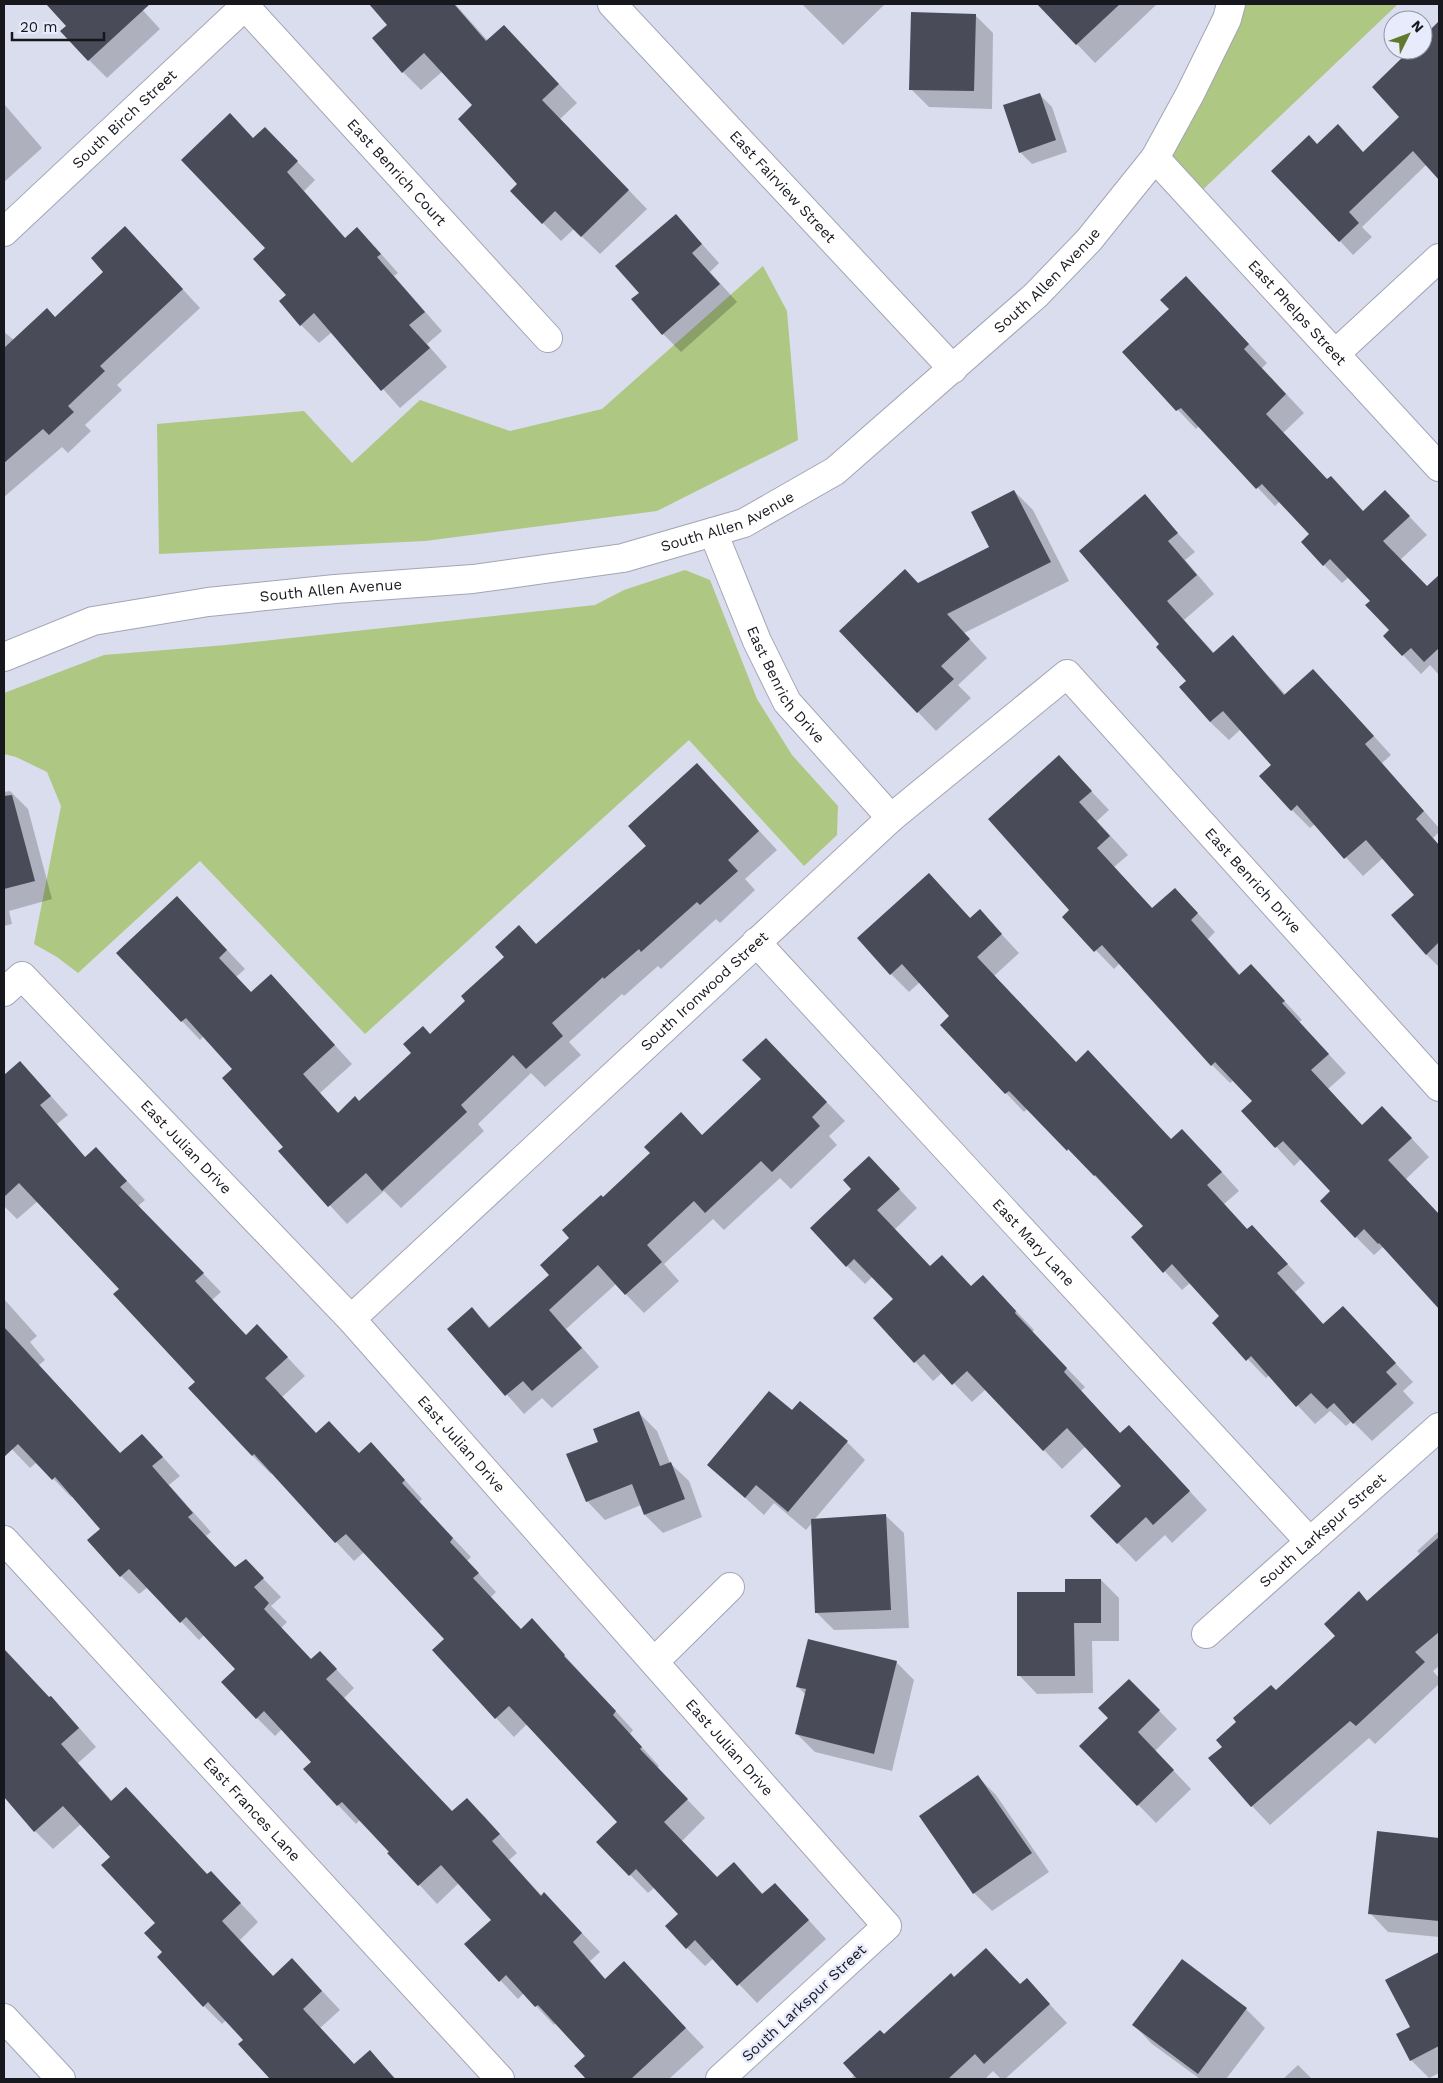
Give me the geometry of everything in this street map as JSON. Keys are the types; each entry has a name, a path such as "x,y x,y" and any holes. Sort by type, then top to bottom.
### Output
{"street":[{"name":"East Fairview Street","path":"612,4 953,369"},
{"name":"South Allen Avenue","path":"4,656 93,622 208,602 473,579 623,558 744,523 835,471 1036,295 1089,240 1155,158 1219,36 1227,19 1231,4"},
{"name":"South Birch Street","path":"4,232 244,5"},
{"name":"East Benrich Court","path":"244,5 548,338"},
{"name":"East Phelps Street","path":"1155,158 1439,468"},
{"path":"1335,354 1439,258"},
{"name":"East Benrich Drive","path":"712,532 757,641 787,702 891,818"},
{"name":"East Benrich Drive","path":"1067,674 1439,1088"},
{"name":"South Ironwood Street","path":"351,1319 891,818 1067,674"},
{"name":"East Mary Lane","path":"756,942 1310,1542"},
{"name":"East Julian Drive","path":"13,984 351,1319 887,1926"},
{"name":"South Larkspur Street","path":"1206,1634 1439,1427"},
{"name":"East Frances Lane","path":"4,1540 500,2079"},
{"path":"654,1662 730,1587"},
{"name":"South Larkspur Street","path":"720,2079 887,1926"},
{"path":"4,2018 61,2079"}],"green space":[{"path":"1231,4 1398,4 1392,10 1383,10 1383,18 1193,199 1155,158"},
{"path":"763,266 787,311 798,440 657,511 425,541 159,554 157,424 304,411 352,463 420,400 510,431 602,409"},
{"path":"685,570 710,580 757,699 792,755 838,806 837,835 804,866 689,740 365,1034 200,861 78,973 57,957 34,944 61,806 47,772 16,757 4,754 4,693 104,655 226,645 595,605 624,590"}],"building":[{"path":"46,4 150,4 88,61 60,31 66,26"},
{"path":"369,4 454,4 486,41 504,25 559,84 542,100 629,190 581,237 555,211 542,224 510,191 517,184 458,119 472,105 424,53 402,73 372,38 387,25"},
{"path":"1037,4 1120,4 1076,45"},
{"path":"911,12 976,14 974,91 909,90"},
{"path":"1439,21 1439,180 1413,151 1349,212 1359,223 1339,242 1271,171 1309,135 1317,144 1338,124 1363,152 1399,117 1372,87 1400,60 1433,60 1433,27"},
{"path":"1040,93 1056,140 1019,153 1003,105"},
{"path":"230,113 253,138 265,127 298,161 287,172 345,238 357,227 381,254 377,257 425,312 409,325 430,348 381,391 314,313 300,326 279,301 286,295 253,259 265,248 181,160"},
{"path":"676,214 702,244 692,253 720,284 662,335 631,299 639,293 615,266"},
{"path":"125,226 183,289 100,366 105,371 68,406 74,412 49,435 43,429 4,463 4,348 47,308 55,317 103,272 91,258"},
{"path":"1186,276 1249,344 1244,349 1286,394 1266,414 1327,479 1331,476 1363,511 1385,490 1410,516 1383,541 1427,586 1439,575 1439,648 1424,662 1411,648 1402,656 1383,636 1389,630 1365,605 1370,601 1330,559 1323,566 1301,542 1309,534 1262,484 1256,489 1181,408 1176,411 1122,352 1169,309 1160,300"},
{"path":"1014,490 1051,562 947,614 970,639 941,666 954,679 917,713 839,631 905,569 918,583 989,547 971,512"},
{"path":"1145,494 1178,533 1168,541 1197,575 1167,601 1213,653 1233,635 1284,695 1313,669 1374,736 1365,744 1424,811 1416,819 1439,845 1439,942 1426,955 1391,915 1414,895 1366,840 1344,859 1297,805 1291,811 1259,776 1271,765 1223,711 1210,722 1179,687 1186,681 1156,647 1159,644 1079,551"},
{"path":"1059,755 1092,791 1079,802 1110,836 1097,848 1152,908 1175,888 1198,913 1191,920 1239,975 1251,964 1285,1001 1282,1003 1329,1054 1311,1070 1362,1125 1382,1106 1412,1138 1388,1160 1439,1214 1439,1309 1364,1229 1355,1238 1320,1201 1330,1191 1283,1141 1275,1148 1241,1111 1252,1101 1215,1062 1211,1066 1102,945 1094,952 1062,917 1069,910 988,819"},
{"path":"697,763 759,831 728,860 738,871 700,905 697,902 641,952 639,949 604,979 603,977 552,1023 563,1036 526,1069 513,1055 461,1105 467,1112 382,1191 366,1173 328,1207 278,1151 283,1147 222,1078 232,1069 186,1018 181,1022 116,953 177,896 227,950 219,958 251,992 271,974 335,1045 303,1074 338,1113 355,1096 359,1101 411,1053 403,1044 423,1026 430,1034 465,1001 461,996 504,957 495,947 519,925 536,944 646,846 628,826"},
{"path":"12,795 35,881 4,889 4,796"},
{"path":"929,873 970,918 980,909 1002,934 977,957 1076,1062 1088,1050 1171,1139 1182,1129 1222,1172 1207,1185 1247,1229 1252,1225 1288,1264 1277,1273 1323,1324 1343,1306 1396,1363 1386,1372 1397,1384 1353,1424 1334,1403 1327,1409 1311,1393 1296,1407 1251,1356 1246,1361 1212,1323 1219,1316 1172,1264 1163,1273 1131,1237 1143,1226 1095,1175 1068,1149 1067,1151 1009,1091 1005,1094 940,1025 949,1016 902,964 890,975 857,938"},
{"path":"766,1038 827,1102 812,1117 820,1126 772,1172 761,1161 705,1213 694,1201 647,1245 662,1262 625,1295 598,1265 549,1310 582,1348 532,1391 523,1381 505,1396 447,1329 472,1307 489,1328 549,1275 540,1265 569,1238 562,1230 601,1195 603,1197 650,1153 644,1147 681,1112 702,1135 761,1079 742,1060"},
{"path":"20,1061 51,1096 40,1105 85,1157 96,1147 127,1181 120,1187 204,1273 195,1281 246,1335 257,1324 288,1357 265,1378 316,1433 329,1421 359,1453 371,1442 405,1480 402,1483 453,1538 450,1542 479,1573 473,1578 521,1629 532,1618 564,1656 616,1711 613,1715 642,1747 640,1749 688,1799 664,1822 717,1877 734,1862 762,1894 775,1883 809,1920 737,1986 695,1940 686,1949 665,1926 678,1914 636,1869 629,1876 596,1842 617,1822 509,1706 495,1719 432,1650 444,1639 346,1534 335,1543 254,1454 252,1456 188,1388 195,1382 113,1294 119,1289 19,1183 4,1197 4,1075"},
{"path":"869,1156 900,1189 877,1210 930,1266 942,1255 971,1286 983,1275 1016,1311 1015,1313 1067,1368 1064,1372 1120,1433 1129,1425 1190,1491 1153,1525 1146,1517 1117,1544 1090,1516 1121,1486 1067,1428 1043,1451 967,1371 952,1385 924,1354 914,1363 873,1318 893,1299 854,1259 846,1267 810,1228 851,1189 843,1180"},
{"path":"4,1327 120,1453 142,1434 163,1457 152,1466 193,1513 188,1517 235,1567 246,1559 264,1578 254,1587 269,1603 264,1609 311,1659 320,1651 337,1669 326,1679 452,1811 467,1798 500,1834 492,1841 541,1896 544,1892 582,1933 573,1942 605,1979 624,1961 686,2028 631,2079 586,2079 574,2066 585,2056 538,2005 535,2007 506,1975 499,1982 464,1944 491,1920 441,1865 418,1886 342,1802 337,1806 303,1769 311,1762 264,1711 256,1719 221,1682 235,1669 186,1617 180,1623 129,1569 120,1577 87,1540 100,1529 55,1477 52,1480 18,1444 4,1457"},
{"path":"769,1391 792,1410 800,1401 848,1441 788,1512 756,1485 745,1498 707,1465"},
{"path":"639,1411 660,1466 671,1462 685,1499 644,1515 632,1484 586,1502 566,1454 598,1442 593,1429"},
{"path":"886,1514 891,1610 815,1613 811,1519"},
{"path":"1439,1537 1439,1632 1415,1652 1425,1662 1356,1726 1350,1721 1251,1807 1208,1758 1222,1747 1216,1740 1236,1722 1233,1718 1271,1685 1276,1690 1335,1636 1324,1624 1359,1591 1367,1601"},
{"path":"1065,1579 1101,1579 1101,1623 1074,1623 1075,1676 1017,1676 1017,1592 1065,1592"},
{"path":"808,1639 897,1661 874,1754 795,1734 806,1689 796,1687"},
{"path":"4,1649 49,1697 51,1696 79,1728 61,1744 111,1801 126,1787 207,1874 211,1871 241,1903 222,1921 273,1976 292,1958 322,1991 303,2009 354,2064 370,2050 395,2079 270,2079 238,2044 243,2040 208,2002 203,2007 157,1957 162,1952 144,1933 155,1923 101,1865 110,1857 63,1806 34,1832 4,1797"},
{"path":"1129,1679 1160,1710 1138,1732 1174,1770 1137,1806 1079,1746 1108,1718 1098,1708"},
{"path":"978,1775 1032,1853 973,1894 919,1816"},
{"path":"1377,1831 1439,1838 1439,1921 1368,1914"},
{"path":"986,1948 1020,1984 1027,1978 1050,2004 984,2064 975,2054 948,2079 857,2079 843,2063 880,2030 884,2034 951,1973 954,1977"},
{"path":"1439,1952 1439,2046 1410,2061 1396,2034 1410,2027 1385,1980"},
{"path":"1182,1959 1247,2008 1198,2074 1132,2025"}]}
